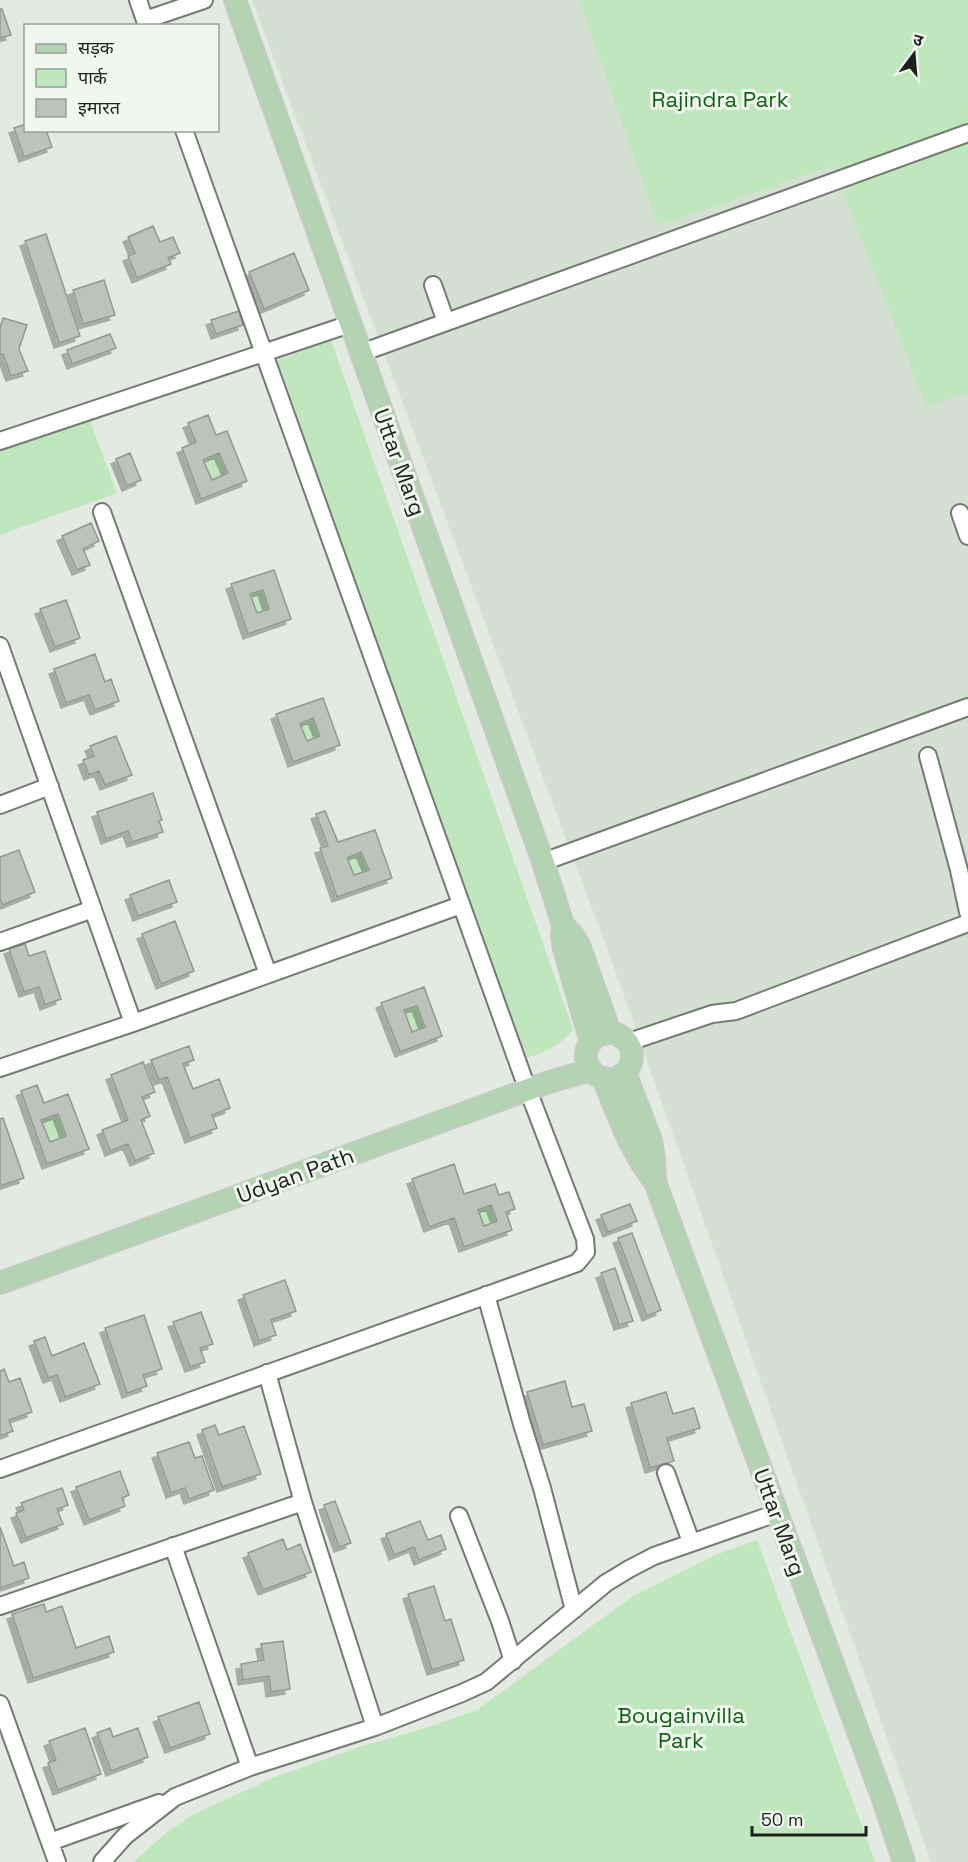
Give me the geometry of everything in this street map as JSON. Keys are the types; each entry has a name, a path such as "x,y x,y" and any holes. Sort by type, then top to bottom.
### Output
{"main road":[{"name":"Uttar Marg","path":"234,0 543,862 563,925 564,950 593,1061 630,1146 655,1182"},
{"name":"Uttar Marg","path":"563,925 579,945 624,1042"},
{"path":"602,1033 624,1042 630,1067 618,1077 593,1061 602,1033"},
{"name":"Udyan Path","path":"0,1269 593,1061"},
{"name":"Uttar Marg","path":"625,1073 651,1140 655,1182 883,1799 904,1862"},
{"name":"Udyan Path","path":"0,1283 525,1083"}],"street":[{"path":"138,0 146,23 204,0"},
{"path":"0,1468 577,1263 586,1252 585,1239 525,1083 185,132"},
{"path":"361,353 968,133"},
{"path":"433,285 446,322"},
{"path":"0,441 350,324"},
{"path":"102,512 268,974"},
{"path":"960,513 968,536"},
{"path":"0,646 5,678 50,786 134,1023"},
{"path":"543,862 968,707"},
{"path":"928,756 968,912"},
{"path":"0,805 50,786"},
{"path":"0,1068 134,1023 461,904"},
{"path":"0,942 93,909"},
{"path":"624,1042 712,1014 736,1011 968,923"},
{"path":"486,1294 542,1488 574,1610"},
{"path":"267,1373 303,1502 375,1727"},
{"path":"666,1473 691,1542"},
{"path":"0,1606 303,1502"},
{"path":"50,1842 250,1767 375,1727 478,1686 513,1661 606,1583 629,1569 654,1556 691,1542 777,1513"},
{"path":"459,1516 513,1661"},
{"path":"173,1546 250,1767"},
{"path":"0,1704 57,1862"},
{"path":"102,1862 125,1836 175,1797"}],"shaded area":[{"path":"252,0 968,0 968,1862 931,1862 612,962"}],"green space":[{"name":"Rajindra Park","path":"579,0 968,0 968,393 926,406 833,166 658,226"},
{"path":"331,340 573,1029 557,1045 523,1060 273,362"},
{"path":"90,421 117,493 0,535 0,451"},
{"path":"219,453 228,473 212,480 203,460"},
{"path":"263,590 269,609 257,613 250,594"},
{"path":"313,718 320,736 307,741 300,724"},
{"path":"361,852 369,870 354,875 347,858"},
{"path":"417,1006 425,1027 412,1032 404,1010"},
{"path":"58,1114 66,1136 50,1142 41,1120"},
{"path":"491,1205 497,1221 484,1226 478,1210"},
{"name":"Bougainvilla Park","path":"757,1540 875,1862 133,1862 167,1832 194,1814 275,1777 362,1746 432,1726 477,1710 633,1596 718,1554"}],"building":[{"path":"0,9 2,9 11,35 0,38"},
{"path":"24,125 24,132 47,132 52,147 24,157 14,128"},
{"path":"153,226 160,242 173,237 180,253 168,258 171,264 137,278 128,256 135,253 128,237"},
{"path":"46,234 80,336 59,343 25,241"},
{"path":"294,253 309,290 264,309 249,272"},
{"path":"104,280 115,315 83,324 73,290"},
{"path":"239,311 243,325 216,334 211,320"},
{"path":"3,318 27,325 19,349 28,371 11,376 3,354 0,355 0,329"},
{"path":"110,334 116,348 72,364 67,350"},
{"path":"208,415 216,435 227,431 247,481 201,499 182,448 196,442 188,423","holes":["219,453 228,473 212,480 203,460"]},
{"path":"130,453 141,480 127,486 116,459"},
{"path":"91,523 99,541 83,549 90,565 77,570 62,536"},
{"path":"274,570 291,619 248,634 231,584","holes":["263,590 269,609 257,613 250,594"]},
{"path":"66,600 80,638 55,647 40,609"},
{"path":"95,654 105,682 111,679 119,701 95,710 89,695 66,703 54,669"},
{"path":"323,698 340,745 293,762 276,714","holes":["313,718 320,736 307,741 300,724"]},
{"path":"116,736 132,775 105,785 99,771 89,775 83,760 94,756 90,746"},
{"path":"153,793 162,820 159,821 163,832 132,842 128,831 106,839 97,812"},
{"path":"325,811 338,842 375,830 392,878 337,897 320,848 328,846 316,814","holes":["361,852 369,870 354,875 347,858"]},
{"path":"19,850 35,892 3,905 0,899 0,857"},
{"path":"169,880 177,902 138,916 130,895"},
{"path":"175,921 194,971 161,984 142,934"},
{"path":"25,944 29,956 45,951 61,999 45,1005 39,987 24,992 9,949"},
{"path":"424,987 442,1036 400,1052 381,1003","holes":["417,1006 425,1027 412,1032 404,1010"]},
{"path":"189,1046 194,1060 183,1064 193,1089 219,1079 230,1108 212,1115 217,1128 190,1138 167,1077 159,1080 151,1060"},
{"path":"143,1062 155,1092 142,1097 150,1116 141,1120 154,1153 135,1161 128,1144 110,1151 102,1130 128,1120 111,1075"},
{"path":"37,1085 44,1103 68,1094 89,1149 47,1164 21,1091","holes":["58,1114 66,1136 50,1142 41,1120"]},
{"path":"3,1118 24,1178 0,1186 0,1119"},
{"path":"454,1164 464,1194 495,1184 499,1195 509,1192 515,1209 506,1212 512,1230 464,1247 454,1218 429,1227 412,1179","holes":["491,1205 497,1221 484,1226 478,1210"]},
{"path":"630,1204 637,1221 608,1232 601,1215"},
{"path":"632,1233 661,1310 647,1316 618,1238"},
{"path":"615,1268 633,1321 619,1325 601,1273"},
{"path":"285,1280 296,1311 271,1320 276,1335 259,1341 243,1295"},
{"path":"201,1312 213,1344 200,1348 205,1362 190,1367 173,1322"},
{"path":"144,1315 162,1369 143,1375 147,1386 127,1393 105,1328"},
{"path":"45,1337 52,1356 84,1343 100,1384 65,1397 57,1375 48,1378 34,1341"},
{"path":"4,1369 9,1382 20,1378 32,1412 9,1420 13,1431 0,1436 0,1371"},
{"path":"565,1381 572,1407 584,1404 592,1431 543,1445 527,1392"},
{"path":"666,1392 673,1414 694,1408 700,1428 667,1438 674,1461 650,1468 631,1403"},
{"path":"215,1425 219,1435 244,1426 261,1474 222,1487 202,1430"},
{"path":"189,1442 195,1458 202,1456 214,1490 189,1499 185,1488 171,1493 157,1453"},
{"path":"120,1471 129,1495 122,1498 125,1506 89,1520 76,1487"},
{"path":"62,1488 68,1505 57,1509 63,1524 26,1538 16,1513 24,1510 21,1503"},
{"path":"335,1501 351,1543 339,1547 324,1505"},
{"path":"420,1521 428,1540 441,1535 446,1549 419,1560 414,1547 394,1555 386,1534"},
{"path":"0,1527 14,1566 24,1562 29,1578 0,1588"},
{"path":"283,1539 287,1550 300,1544 311,1572 263,1590 248,1553"},
{"path":"434,1586 445,1621 451,1619 464,1660 432,1670 408,1594"},
{"path":"44,1604 46,1612 62,1606 76,1648 109,1636 114,1652 33,1678 12,1614"},
{"path":"283,1641 290,1689 271,1692 269,1676 243,1680 241,1664 264,1660 261,1644"},
{"path":"199,1702 210,1734 170,1748 158,1717"},
{"path":"85,1728 101,1774 58,1790 48,1763 56,1760 49,1741"},
{"path":"110,1728 113,1737 138,1728 148,1757 111,1771 97,1733"}]}
